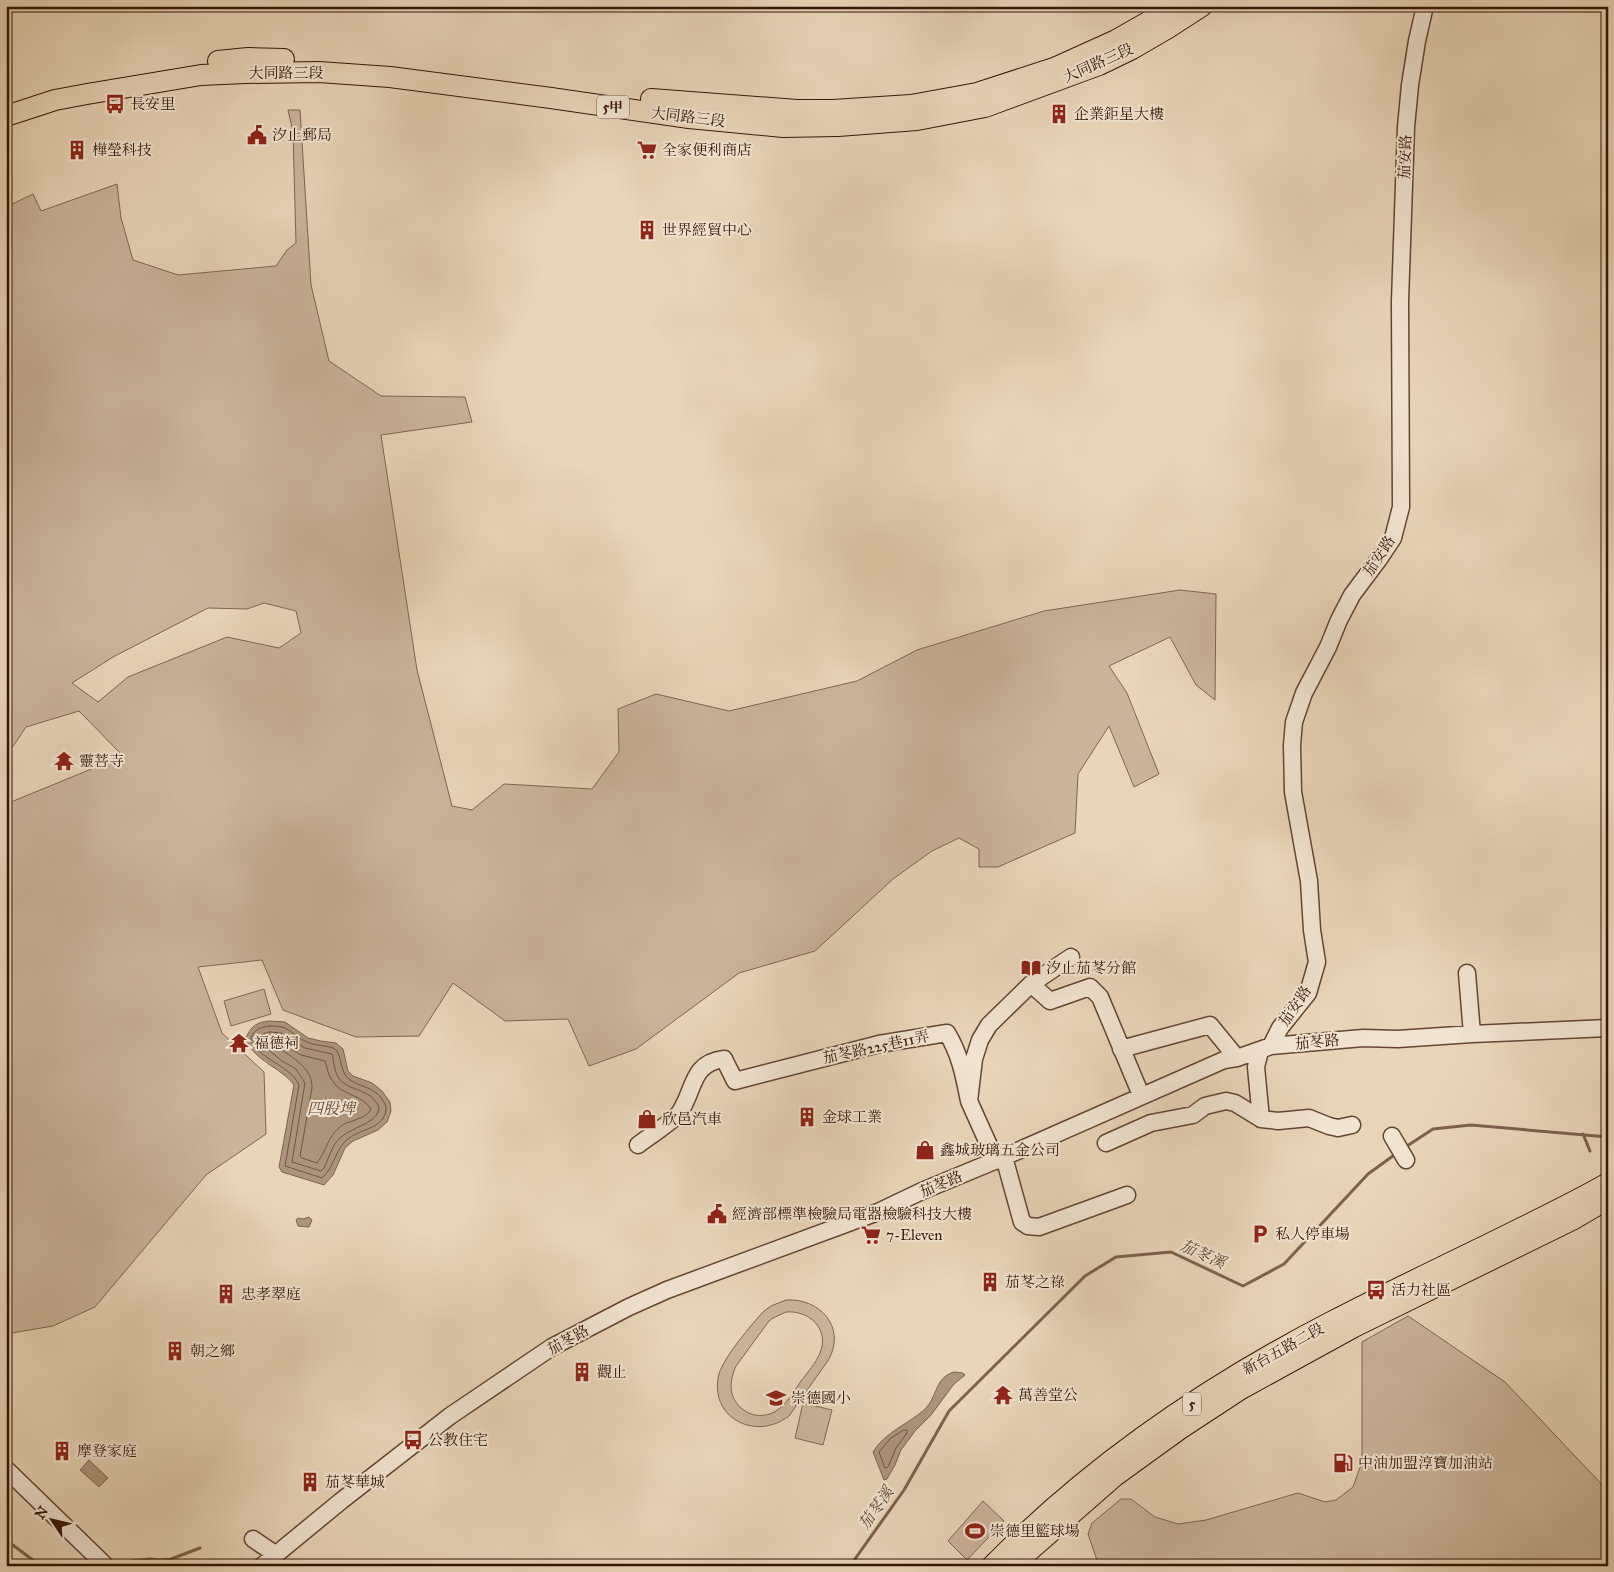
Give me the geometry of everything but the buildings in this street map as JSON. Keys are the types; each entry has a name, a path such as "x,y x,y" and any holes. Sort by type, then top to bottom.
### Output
{"main road":[{"name":"大同路三段","path":"6,104 52,89 105,78 200,63 248,58 391,64 660,101 797,110 832,110 911,105 977,93 1054,68 1116,40 1176,6"},
{"name":"大同路三段","path":"6,116 55,100 201,75 245,72 319,72 390,77 690,118 783,126 838,126 917,120 985,107 1091,68 1132,49 1202,6"},
{"name":"新台五路二段","path":"992,1566 1084,1482 1138,1439 1238,1374 1330,1322 1559,1210 1608,1183"},
{"name":"新台五路二段","path":"1012,1566 1115,1476 1180,1429 1241,1390 1354,1327 1572,1220 1608,1199"}],"street":[{"name":"茄安路","path":"1266,1049 1308,993 1317,962 1312,930 1309,881 1294,792 1292,745 1294,722 1304,693 1352,595 1393,538 1402,507 1400,301 1406,127 1413,67 1425,6"},
{"path":"1071,957 1031,984 989,1025 980,1040 974,1059 968,1101 1000,1159 1022,1222 1028,1226 1039,1227 1127,1195"},
{"path":"1467,973 1472,1034"},
{"path":"1031,984 1050,1001 1090,987 1100,997 1141,1095"},
{"path":"1121,1049 1210,1025 1237,1058"},
{"name":"茄苳路","path":"262,1566 450,1416 552,1347 629,1307 667,1290 878,1212 922,1191 1000,1159 1141,1095 1224,1060 1266,1049 1363,1038 1398,1039 1608,1028"},
{"name":"茄苳路225巷11弄","path":"638,1145 680,1113 701,1068 714,1060 724,1059 735,1081 879,1044 947,1033 960,1059 968,1101"},
{"path":"1261,1119 1256,1066 1266,1049"},
{"path":"1106,1143 1151,1123 1193,1115 1206,1106 1226,1101 1235,1103 1261,1119 1278,1121 1309,1118 1338,1128 1352,1125"},
{"path":"1392,1136 1406,1160"},
{"path":"6,1469 106,1566"},
{"path":"253,1539 275,1554"}],"shaded area":[{"path":"288,110 300,110 311,285 329,361 381,396 465,397 472,422 381,435 417,670 452,806 472,810 504,784 592,789 619,752 618,709 656,694 729,711 857,681 917,650 1044,611 1180,590 1216,594 1215,700 1196,685 1170,637 1109,666 1127,693 1159,774 1134,787 1109,726 1078,774 1075,833 998,867 979,867 979,849 959,838 932,851 893,879 815,951 739,973 636,1049 589,1066 568,1019 505,1021 453,983 419,1036 356,1037 283,1010 262,960 198,967 222,1033 264,1072 266,1134 206,1175 95,1307 53,1326 6,1334 6,787 11,802 123,756 79,711 26,727 6,757 6,207 33,194 41,211 117,184 121,218 133,260 178,275 276,266 287,250 296,243 293,132","holes":["264,603 296,611 301,633 279,648 227,637 128,677 98,702 72,683 113,657 208,608 247,609"]},
{"path":"264,989 271,1014 231,1026 224,1001"},
{"path":"786,1300 809,1304 819,1309 832,1326 834,1336 833,1347 829,1359 789,1416 776,1423 762,1426 749,1425 737,1421 727,1413 717,1389 719,1374 738,1341 764,1311","holes":["786,1312 794,1312 810,1318 820,1329 822,1336 820,1353 783,1406 771,1414 755,1415 748,1413 739,1406 733,1397 731,1382 736,1366 769,1321"]},
{"path":"1408,1316 1505,1382 1608,1491 1608,1566 1099,1566 1088,1534 1092,1523 1121,1499 1131,1499 1155,1517 1178,1524 1206,1520 1298,1493 1325,1502 1336,1500 1353,1487 1362,1462 1362,1342"},
{"path":"803,1403 832,1410 823,1445 795,1438"},
{"name":"崇德里籃球場","path":"983,1501 1004,1521 967,1560 948,1541"}],"water":[{"name":"四股埤","path":"269,1021 285,1022 308,1038 336,1043 343,1049 348,1071 353,1076 372,1083 382,1091 390,1102 391,1111 387,1122 378,1130 353,1141 345,1148 333,1175 324,1185 282,1172 279,1167 294,1085 282,1073 255,1053 246,1038 254,1026"},
{"path":"309,1217 312,1220 309,1227 298,1226 296,1220 298,1218"},
{"path":"954,1372 965,1375 954,1384 931,1415 915,1431 901,1450 887,1479 884,1480 873,1452 890,1434 924,1410 932,1399 939,1383"},
{"path":"89,1460 108,1478 99,1487 80,1470"}],"waterway":[{"name":"茄苳溪","path":"1404,1148 1433,1129 1471,1125 1608,1137"},
{"name":"茄苳溪","path":"1583,1134 1590,1151"},
{"name":"茄苳溪","path":"850,1566 904,1490 949,1411 1085,1276 1116,1257 1171,1252 1243,1286 1284,1264 1368,1174 1397,1153"},
{"path":"6,1540 41,1566"},
{"path":"132,1561 171,1559 200,1548"}],"place":[{"name":"長安里","path":"115,104"},
{"name":"企業鉅星大樓","path":"1059,114"},
{"name":"汐止郵局","path":"257,135"},
{"name":"樺瑩科技","path":"77,150"},
{"name":"全家便利商店","path":"647,150"},
{"name":"世界經貿中心","path":"647,230"},
{"name":"靈菩寺","path":"64,761"},
{"name":"汐止茄苳分館","path":"1031,968"},
{"name":"福德祠","path":"239,1043"},
{"name":"金球工業","path":"807,1117"},
{"name":"欣邑汽車","path":"647,1119"},
{"name":"鑫城玻璃五金公司","path":"925,1150"},
{"name":"經濟部標準檢驗局電器檢驗科技大樓","path":"717,1214"},
{"name":"私人停車場","path":"1260,1234"},
{"name":"7-Eleven","path":"871,1235"},
{"name":"茄苳之祿","path":"990,1282"},
{"name":"活力社區","path":"1376,1290"},
{"name":"忠孝翠庭","path":"226,1294"},
{"name":"朝之鄉","path":"175,1351"},
{"name":"觀止","path":"582,1372"},
{"name":"萬善堂公","path":"1003,1395"},
{"name":"崇德國小","path":"776,1398"},
{"name":"公教住宅","path":"413,1440"},
{"name":"摩登家庭","path":"62,1451"},
{"name":"中油加盟淳寶加油站","path":"1343,1463"},
{"name":"茄苳華城","path":"310,1482"},
{"name":"崇德里籃球場","path":"975,1531"}]}
